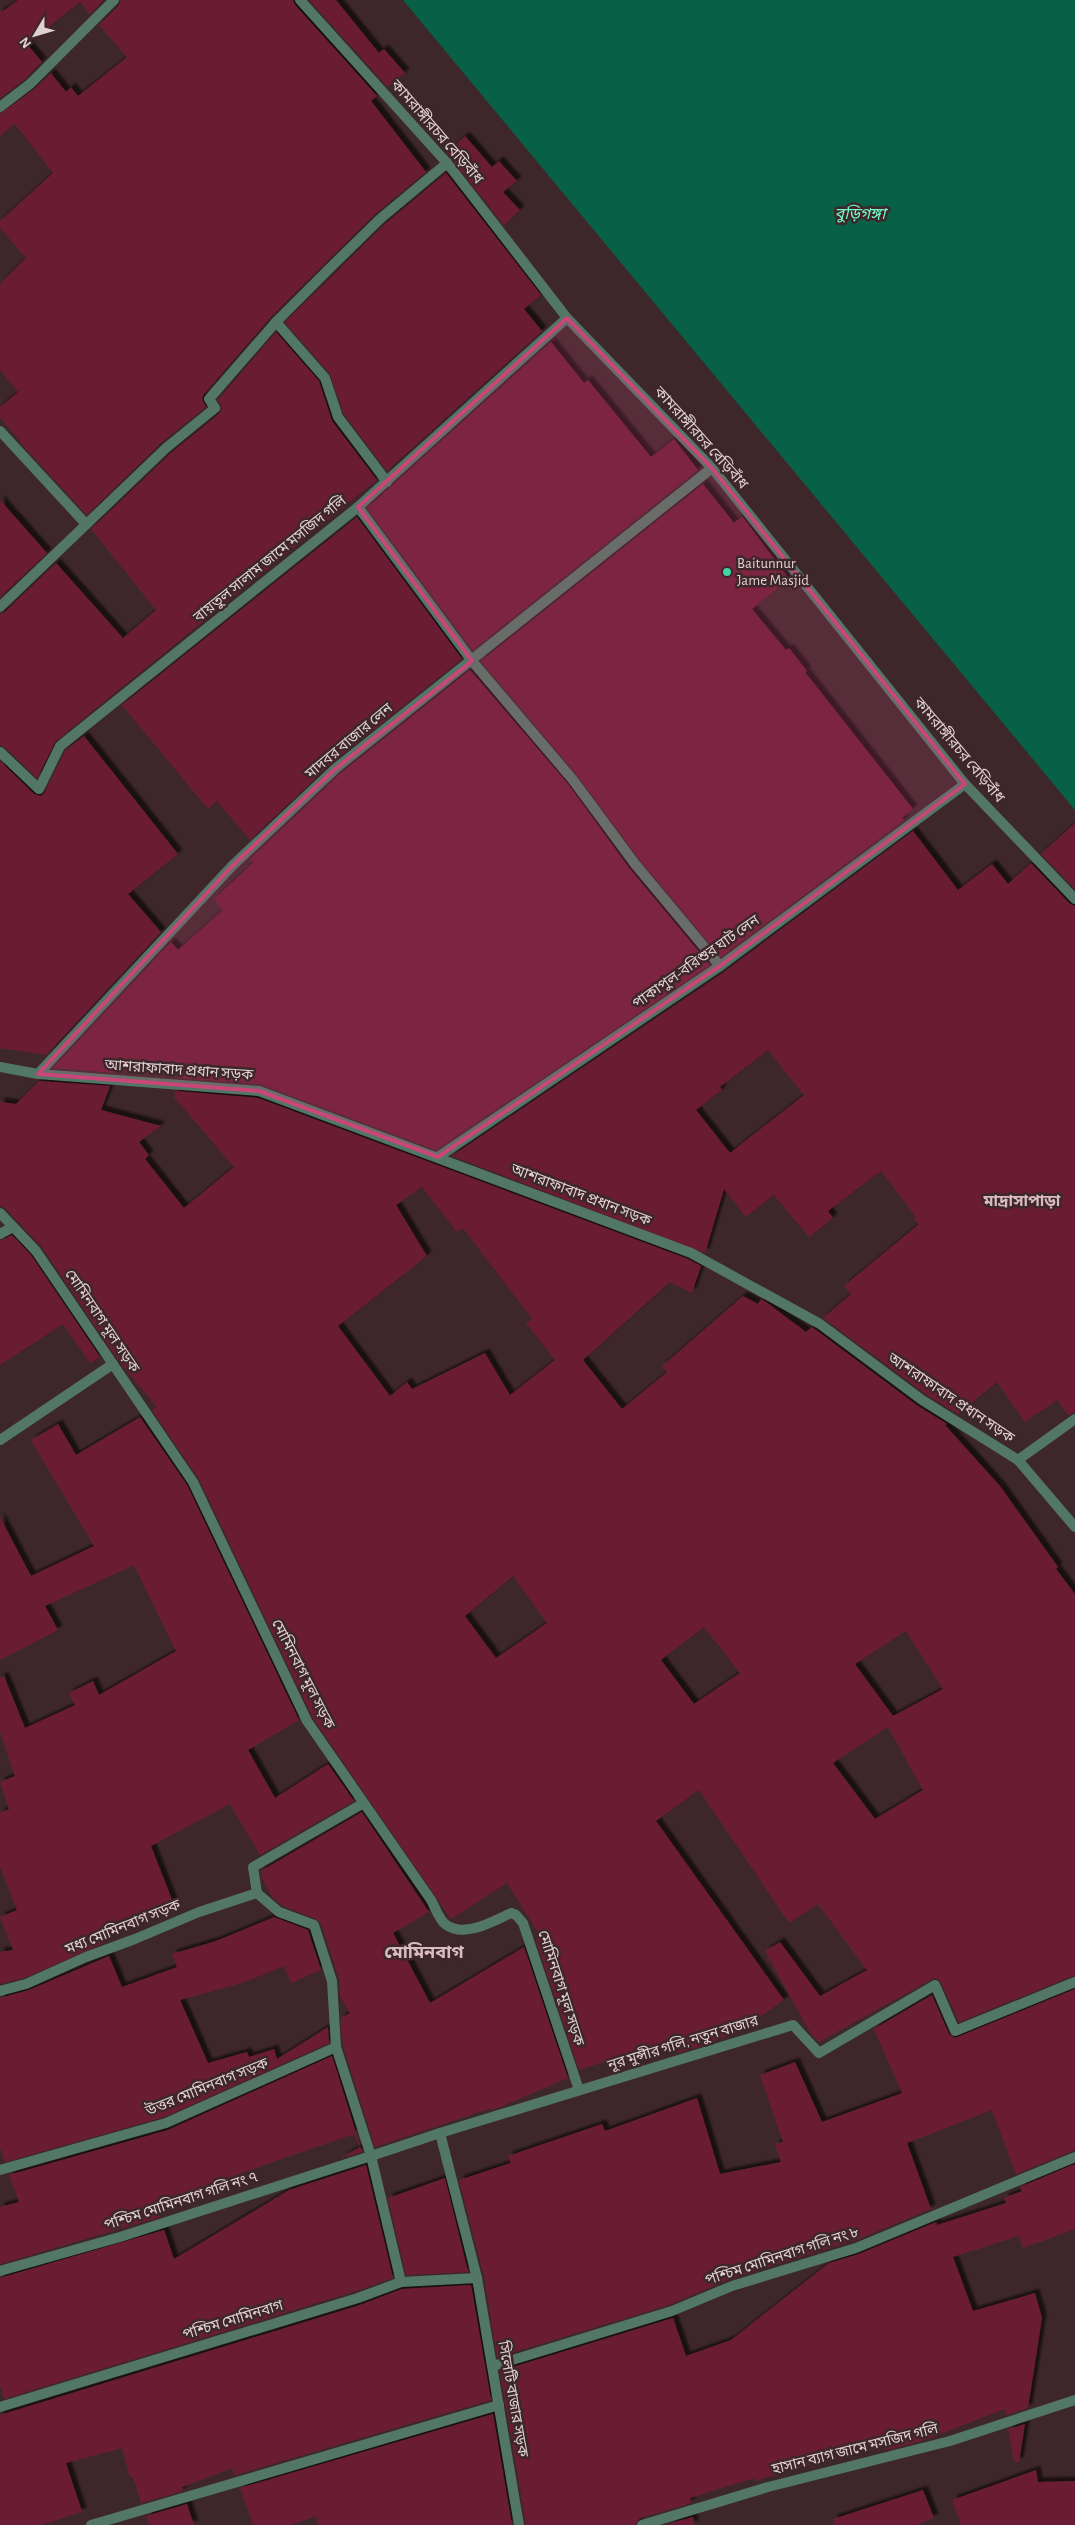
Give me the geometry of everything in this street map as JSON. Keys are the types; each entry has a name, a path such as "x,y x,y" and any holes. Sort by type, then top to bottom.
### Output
{"street":[{"path":"0,107 30,84 114,0"},
{"name":"কামরাঙ্গীরচর বেড়িবাঁধ","path":"300,0 447,163 567,318 712,468 965,784 1075,899"},
{"path":"0,607 166,448 215,408 208,399 276,322 380,218 447,163"},
{"name":"বায়তুল সালাম জামে মসজিদ গলি","path":"0,752 39,789 60,746 358,507 567,318"},
{"path":"276,322 325,378 338,417 387,482"},
{"path":"0,431 86,524"},
{"name":"মাদবর বাজার লেন","path":"38,1074 232,866 336,768 712,468"},
{"path":"358,507 472,661 573,780 635,864 720,966"},
{"name":"পাকাপুল-বরিশুর ঘাট লেন","path":"438,1157 720,966 965,784"},
{"name":"আশরাফাবাদ প্রধান সড়ক","path":"0,1067 38,1074 259,1091 691,1253 820,1324 922,1400 1018,1460 1075,1527"},
{"name":"মোমিনবাগ মূল সড়ক","path":"0,1213 36,1251 194,1482 306,1721 362,1804 431,1900 444,1923 456,1930 466,1931 512,1914 523,1923 580,2090"},
{"path":"0,1234 13,1228"},
{"path":"0,1440 113,1364"},
{"path":"1018,1460 1075,1420"},
{"path":"362,1804 252,1867 258,1892 279,1912 314,1925 332,1981 336,2047 371,2156 401,2282"},
{"name":"মধ্য মোমিনবাগ সড়ক","path":"0,1991 26,1984 86,1957 199,1912 258,1892"},
{"name":"নূর মুন্সীর গলি, নতুন বাজার","path":"371,2156 440,2133 793,2025 819,2053 935,1985 955,2031 1075,1982"},
{"name":"উত্তর মোমিনবাগ সড়ক","path":"0,2170 166,2123 336,2047"},
{"path":"440,2133 477,2278"},
{"name":"পশ্চিম মোমিনবাগ গলি নং ৭","path":"0,2271 120,2238 371,2156"},
{"name":"পশ্চিম মোমিনবাগ গলি নং ৮","path":"493,2366 672,2310 732,2286 856,2248 1075,2157"},
{"name":"পশ্চিম মোমিনবাগ","path":"0,2408 358,2298 401,2282 477,2278"},
{"name":"সিলেটি বাজার সড়ক","path":"477,2278 520,2525"},
{"name":"হাসান ব্যাগ জামে মসজিদ গলি","path":"642,2525 768,2487 950,2441 1075,2400"},
{"path":"92,2525 499,2404"}],"highlighted area":[{"path":"567,318 712,468 965,784 720,966 438,1157 259,1091 38,1074 232,866 336,768 472,661 358,507"}],"water":[{"name":"বুড়িগঙ্গা","path":"403,0 1075,0 1075,810"}],"building":[{"path":"18,0 104,0 90,14 80,2 27,44 42,62 25,79 0,98 0,10 2,12"},
{"path":"121,0 293,0 295,5 377,96 371,101 426,172 375,214 271,317 204,394 202,399 206,407 161,443 87,515 26,449 0,417 0,407 18,392 0,370 0,284 26,258 0,228 0,221 53,173 15,124 0,136 0,114 34,89 51,73 66,92 71,87 78,96 127,57 99,25 119,5"},
{"path":"309,0 336,0 379,53 384,49 405,73 388,87"},
{"path":"465,136 492,167 499,161 517,181 503,192 520,210 504,225 447,153"},
{"path":"446,173 541,295 524,309 542,331 387,471 344,414 330,374 285,322 385,224"},
{"path":"276,332 319,381 332,421 377,480 56,741 37,778 5,747 0,745 0,614 5,612 56,563 123,638 156,610 91,529 171,453 220,413 222,407 218,400"},
{"path":"551,342 584,383 588,380 651,457 674,439 698,470 473,650 367,508"},
{"path":"703,484 734,523 742,516 789,579 752,609 786,650 789,648 807,671 805,672 913,809 902,818 904,820 721,957 640,860 578,776 481,661"},
{"path":"0,500 47,553 0,597"},
{"path":"357,517 462,659 332,763 250,840 217,801 208,809 122,705"},
{"path":"470,670 568,784 629,868 710,965 436,1150 260,1084 178,1078 180,1069 118,1063 115,1073 53,1068 171,942 178,950 223,910 214,899 253,863 250,859 341,773"},
{"path":"84,736 178,854 128,894 161,932 46,1055 0,1048 0,761 34,794 41,796 45,792 66,750"},
{"path":"1075,823 1075,889 1041,854"},
{"path":"913,831 958,890 992,864 1008,884 1031,863 1070,904 1075,906 1075,1412 1068,1415 1057,1400 1025,1422 997,1382 958,1414 926,1394 823,1318 851,1294 844,1286 919,1224 914,1219 916,1217 881,1171 828,1211 833,1218 809,1237 774,1195 746,1217 724,1189 705,1253 452,1156 724,972","holes":["768,1050 804,1095 730,1153 696,1110 722,1090 720,1087"]},
{"path":"39,1081 110,1086 101,1110 161,1126 139,1142 149,1155 145,1159 184,1208 234,1167 174,1097 175,1091 258,1098 688,1259 701,1266 692,1293 670,1282 583,1360 622,1409 667,1372 662,1366 743,1296 758,1304 761,1299 806,1332 812,1327 918,1406 947,1424 945,1425 1000,1486 1075,1594 1075,1975 959,2022 941,1982 936,1978 932,1979 819,2042 811,2034 765,1951 780,1942 820,1996 867,1970 818,1904 789,1923 699,1790 656,1821 784,2000 742,2030 704,2045 679,2053 674,2040 628,2057 627,2054 579,2070 536,1940 541,1937 507,1883 451,1919 313,1718 199,1479 152,1410 157,1407 120,1363 42,1247 5,1208 0,1206 0,1102 16,1104","holes":["422,1187 457,1232 463,1228 532,1319 526,1323 555,1360 510,1395 485,1353 412,1389 407,1382 390,1396 338,1326 427,1256 396,1205","513,1576 547,1623 496,1658 465,1616","704,1627 740,1673 694,1704 661,1660","906,1631 943,1689 893,1716 855,1664","888,1727 923,1790 875,1819 833,1763"]},
{"path":"12,1235 31,1255 100,1357 90,1363 63,1324 0,1365 0,1241"},
{"path":"140,1417 187,1485 299,1720 248,1750 275,1798 328,1764 354,1801 260,1855 230,1804 151,1846 176,1910 101,1937 104,1943 24,1978 0,1984 0,1952 13,1950 0,1917 17,1910 0,1867 0,1813 9,1809 0,1782 15,1776 0,1731 0,1678 4,1676 25,1728 75,1705 69,1693 93,1681 99,1695 176,1651 134,1565 45,1606 58,1630 0,1660 0,1517 31,1576 94,1546 31,1440 58,1424 76,1455"},
{"path":"362,1812 429,1912 393,1933 430,2003 524,1947 568,2078 498,2108 492,2110 491,2108 375,2147 343,2046 341,2018 350,2013 340,1996 339,1979 321,1923 316,1919 283,1906 273,1898 262,1878 261,1871"},
{"path":"274,1917 308,1930 321,1970 291,1983 284,1966 245,1982 180,2000 208,2063 247,2052 249,2057 274,2049 277,2059 328,2027 329,2043 164,2117 5,2162 0,2148 0,1998 29,1990 109,1956 122,1987 177,1967 172,1954 216,1941"},
{"path":"1075,1989 1075,2150 1016,2174 992,2110 907,2143 931,2209 856,2240 730,2279 669,2305 497,2357 484,2276 459,2180 511,2163 508,2156 602,2124 605,2131 697,2098 720,2174 781,2162 775,2144 783,2142 760,2075 795,2062 822,2122 902,2093 874,2029 932,1995 949,2034 955,2038"},
{"path":"332,2056 362,2152 341,2158 360,2147 354,2134 155,2203 160,2217 0,2264 0,2207 19,2202 9,2175 168,2130"},
{"path":"1075,2164 1075,2229 1023,2248 1019,2236 953,2257 973,2311 1035,2293 1042,2318 1028,2408 1006,2415 1005,2409 922,2441 885,2450 882,2443 755,2481 754,2478 690,2498 691,2503 640,2518 635,2525 526,2525 500,2371 673,2318 686,2356 731,2340 829,2263 859,2254 936,2222 937,2225 1006,2203 1004,2198 1022,2191 1020,2187"},
{"path":"366,2165 393,2278 4,2399 0,2385 0,2278 164,2230 174,2259 289,2190"},
{"path":"445,2178 468,2272 406,2275 388,2198"},
{"path":"471,2285 491,2400 235,2475 232,2468 182,2487 183,2491 141,2503 133,2477 130,2478 122,2448 66,2463 82,2512 41,2525 0,2525 0,2415 360,2305 402,2289"},
{"path":"493,2414 512,2525 318,2525 316,2516 291,2525 253,2525 240,2488"},
{"path":"1025,2424 1019,2462 1014,2462 1008,2429"},
{"path":"1036,2470 1038,2482 1075,2481 1075,2525 961,2525 952,2500"},
{"path":"923,2490 934,2518 917,2525 834,2525 833,2519"},
{"path":"187,2504 194,2525 149,2525 146,2516"},
{"path":"693,2517 694,2525 666,2525"}],"place":[{"name":"Baitunnur Jame Masjid","path":"727,572"}],"district":[{"name":"মাদ্রাসাপাড়া","path":"1022,1201"},
{"name":"মোমিনবাগ","path":"424,1953"}]}
